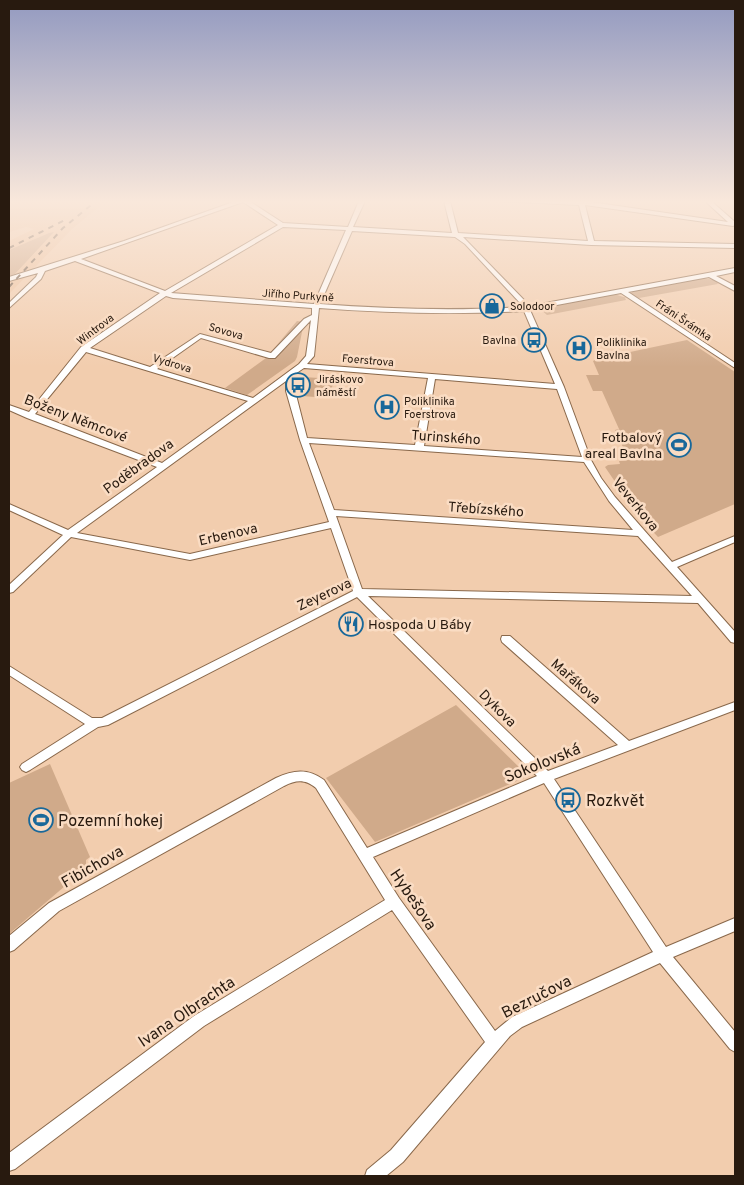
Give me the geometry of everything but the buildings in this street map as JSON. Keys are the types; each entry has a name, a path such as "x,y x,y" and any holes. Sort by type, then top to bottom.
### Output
{"street":[{"path":"9,279 42,271 83,256"},
{"name":"Wintrova","path":"30,416 84,349 165,294 229,256"},
{"path":"292,373 302,366 310,356 316,306 338,256"},
{"name":"Veverkova","path":"479,256 524,303 560,387 587,460 612,499 735,639"},
{"name":"Jiřího Purkyně","path":"75,259 165,294 316,306 491,311 526,309 735,270"},
{"path":"9,306 39,278 42,271"},
{"path":"710,275 735,289"},
{"name":"Fráni Šrámka","path":"622,291 735,366"},
{"name":"Sovova","path":"152,369 200,336 272,356 306,320 316,316"},
{"name":"Vydrova","path":"84,349 253,400"},
{"name":"Foerstrova","path":"302,366 560,387"},
{"name":"Poděbradova","path":"9,590 68,534 292,373"},
{"name":"Dykova","path":"292,373 289,383 290,391 304,440 358,592 546,777 662,955 735,1044"},
{"path":"419,449 432,376"},
{"name":"Boženy Němcové","path":"9,407 162,466"},
{"name":"Turinského","path":"304,440 587,460"},
{"name":"Erbenova","path":"9,507 68,534 190,557 334,524"},
{"name":"Třebízského","path":"330,513 641,533"},
{"path":"670,566 735,539"},
{"name":"Zeyerova","path":"26,767 95,723 104,722 358,592 701,600"},
{"name":"Mařákova","path":"506,639 627,746"},
{"path":"9,670 88,721 95,723"},
{"name":"Sokolovská","path":"365,856 546,777 735,706"},
{"name":"Fibichova","path":"9,945 54,907 280,782 295,776 306,776"},
{"name":"Hybešova","path":"306,776 320,784 394,902 495,1043"},
{"name":"Ivana Olbrachta","path":"9,1163 199,1021 394,902"},
{"name":"Bezručova","path":"373,1176 397,1156 495,1043 517,1022 662,955 735,924"}],"shaded area":[{"path":"9,256 31,256 15,274 9,276"},
{"path":"32,256 46,256 9,294 9,281"},
{"path":"703,278 715,280 718,284 639,298 630,294 633,291"},
{"path":"614,294 627,298 625,298 626,300 547,315 539,308"},
{"path":"297,321 304,322 295,361 247,395 225,388 266,358"},
{"name":"Fotbalový areal Bavlna","path":"687,340 735,372 735,504 658,537 639,517 605,467 620,464 619,461 629,460 615,430 619,429 602,391 593,391 586,375 599,375 593,361 597,359"},
{"path":"303,377 335,379 328,398 302,396 302,385 299,381"},
{"path":"456,705 526,774 524,778 375,842 326,778"},
{"name":"Pozemní hokej","path":"50,764 90,857 86,860 86,868 9,934 9,783"}],"railway":[{"path":"9,287 37,256"}],"place":[{"name":"Solodoor","path":"492,306"},
{"name":"Bavlna","path":"534,340"},
{"name":"Poliklinika Bavlna","path":"579,348"},
{"name":"Jiráskovo náměstí","path":"298,385"},
{"name":"Poliklinika Foerstrova","path":"387,407"},
{"name":"Fotbalový areal Bavlna","path":"679,445"},
{"name":"Hospoda U Báby","path":"351,624"},
{"name":"Rozkvět","path":"568,800"},
{"name":"Pozemní hokej","path":"41,820"}]}
